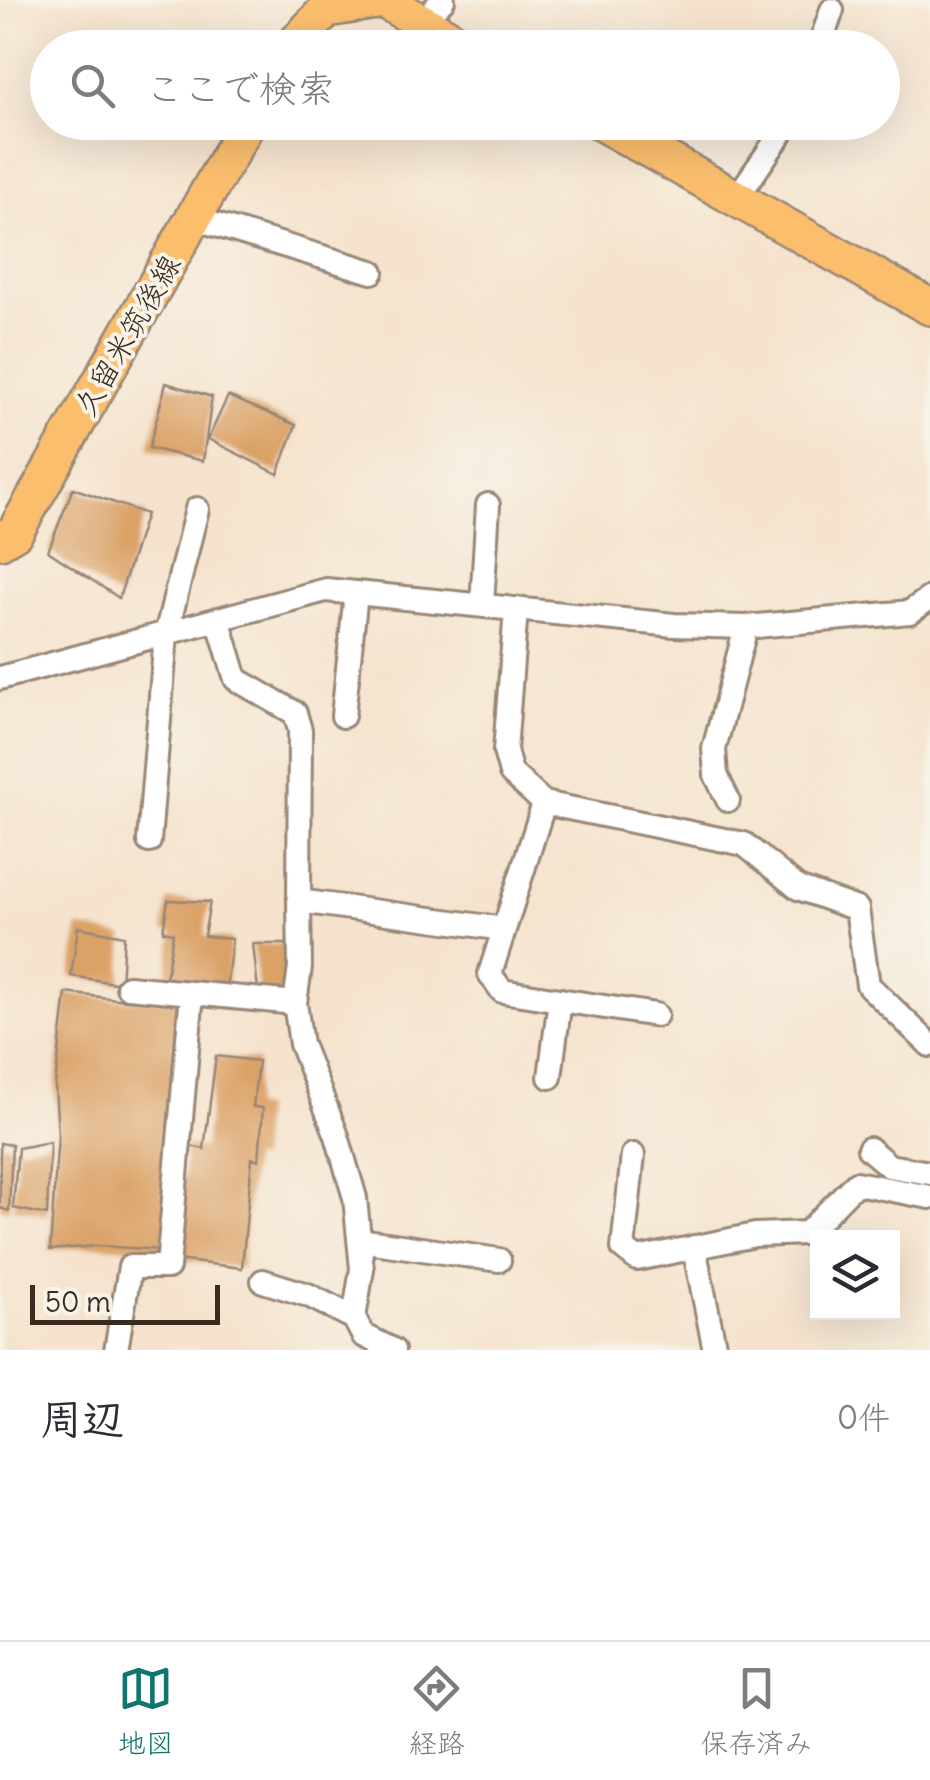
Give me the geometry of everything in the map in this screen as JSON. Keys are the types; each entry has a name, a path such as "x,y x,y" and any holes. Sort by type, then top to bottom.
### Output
{"main road":[{"path":"308,30 328,9 382,0 432,11 450,30"},
{"name":"久留米筑後線","path":"0,541 14,532 238,140"},
{"path":"632,140 930,307"}],"street":[{"path":"825,30 832,10"},
{"path":"736,198 776,140"},
{"path":"194,218 372,272"},
{"path":"482,605 488,505"},
{"path":"149,841 167,633 198,509"},
{"path":"0,678 326,590 674,625 746,627 910,612 930,598"},
{"path":"343,716 356,593"},
{"path":"516,609 505,751 511,773 544,803 744,844 798,888 858,909 868,985 930,1045"},
{"path":"218,619 236,680 295,713 300,730 300,967 295,1003 301,1044 338,1136 355,1198 362,1269 354,1318"},
{"path":"728,800 716,776 714,749 746,627"},
{"path":"544,803 490,974 502,992 656,1015"},
{"path":"299,901 504,929"},
{"path":"128,987 295,1003"},
{"path":"116,1350 130,1267 168,1267 192,993"},
{"path":"550,1077 560,1000"},
{"path":"869,1149 889,1166 930,1173"},
{"path":"632,1156 623,1248 637,1259 755,1235 807,1233 856,1183 930,1197"},
{"path":"359,1240 499,1260"},
{"path":"694,1247 716,1350"},
{"path":"262,1281 308,1295 354,1318 363,1335 393,1350"}],"building":[{"path":"166,383 212,397 203,461 149,448"},
{"path":"228,396 296,425 278,474 208,439"},
{"path":"73,488 146,514 119,598 48,551"},
{"path":"168,900 210,902 204,936 232,939 226,991 165,984 173,933 163,931"},
{"path":"78,927 124,936 121,984 71,976"},
{"path":"253,944 291,944 287,996 258,990"},
{"path":"66,993 126,1000 178,1000 166,1152 169,1195 164,1250 97,1246 50,1250 58,1135 55,1085"},
{"path":"216,1056 258,1061 253,1107 263,1108 259,1160 252,1158 242,1268 177,1260 186,1145 204,1149"},
{"path":"50,1142 47,1215 13,1208 18,1148"},
{"path":"0,1143 12,1145 9,1211 0,1208"}]}
